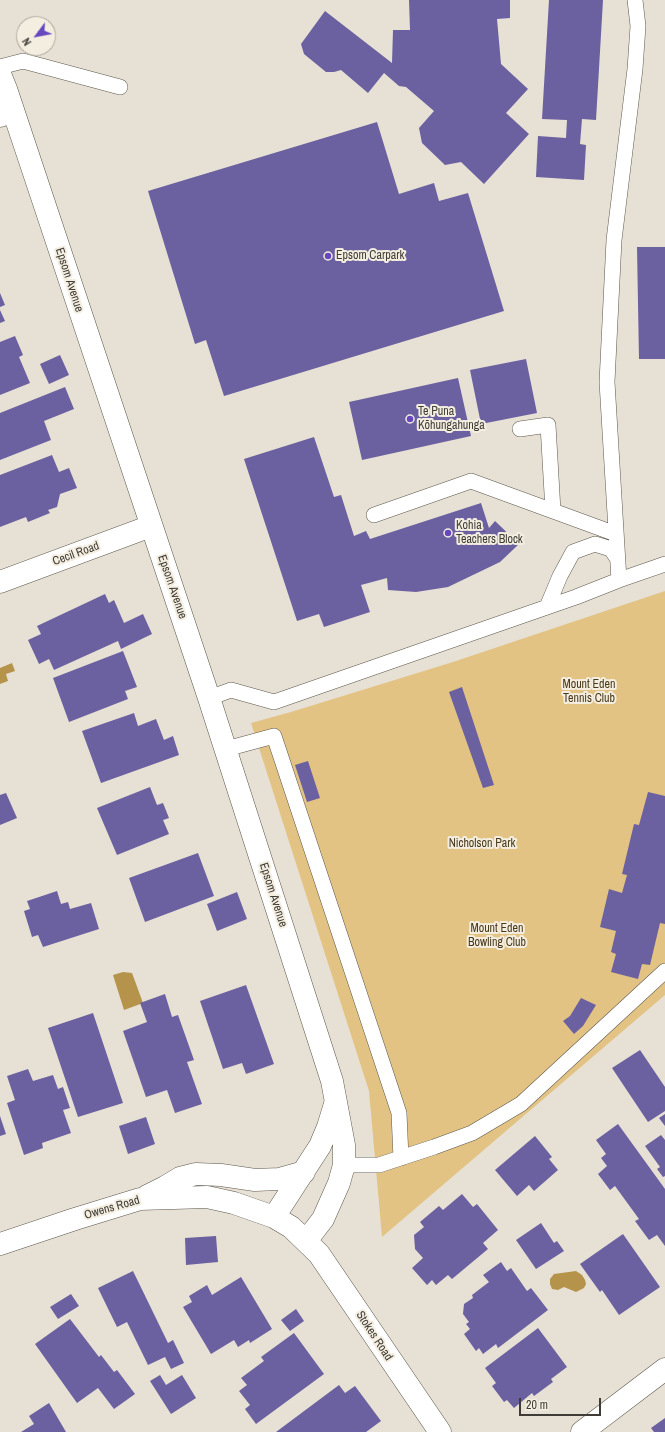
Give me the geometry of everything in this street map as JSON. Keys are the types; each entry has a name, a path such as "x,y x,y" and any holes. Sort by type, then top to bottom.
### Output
{"street":[{"name":"Epsom Avenue","path":"2,85 7,114 151,526 209,698 332,1081 335,1104 344,1145 344,1165 339,1183 323,1219 306,1241"},
{"name":"Cecil Road","path":"0,582 151,526"},
{"name":"Epsom Avenue","path":"274,1217 320,1146 335,1104"},
{"path":"140,1199 180,1178 196,1174 222,1175 255,1180 279,1179 304,1172"},
{"name":"Owens Road","path":"0,1244 75,1218 140,1199 207,1197 234,1202 274,1217 291,1227 306,1241"},
{"name":"Stokes Road","path":"306,1241 330,1268 440,1432"},
{"path":"582,1432 665,1369"}],"lane":[{"path":"619,580 607,382 614,240 635,69 638,26 635,0"},
{"path":"0,67 23,61 120,87"},
{"path":"520,429 548,425 554,511"},
{"path":"374,514 471,481 616,534"},
{"path":"547,607 560,576 573,552 595,544 611,549 617,558"},
{"path":"209,698 231,690 274,702 547,607 665,564"},
{"path":"226,749 274,736 400,1113 402,1158"},
{"path":"344,1165 379,1165 402,1158 472,1132 520,1104 665,971"}],"green space":[{"name":"Nicholson Park","path":"665,591 665,995 382,1237 369,1091 251,723 453,662"}],"shaded area":[{"path":"12,663 15,671 6,674 8,681 0,684 0,668"},
{"path":"123,972 132,973 143,1003 124,1010 113,975"},
{"path":"576,1271 582,1275 585,1280 586,1284 584,1288 576,1292 564,1287 558,1290 552,1289 550,1279 554,1274"}],"building":[{"path":"409,0 510,0 510,18 497,19 501,64 528,89 506,113 529,134 484,184 461,162 445,165 422,143 419,128 434,111 406,87 399,86 384,73 368,93 341,70 326,72 304,54 301,44 325,11 392,63 393,30 410,30"},
{"path":"549,0 603,0 596,120 582,119 580,144 586,145 584,180 536,177 538,136 566,138 567,120 542,119"},
{"name":"Epsom Carpark","path":"377,122 399,194 434,183 439,201 468,193 504,311 224,396 206,340 195,344 148,191"},
{"path":"637,247 665,247 665,359 639,359"},
{"path":"0,293 5,305 0,307"},
{"path":"0,310 5,321 0,323"},
{"path":"15,336 23,355 19,357 30,383 0,395 0,342"},
{"path":"60,355 69,375 49,384 40,364"},
{"path":"526,359 537,413 481,424 470,370"},
{"name":"Te Puna Kōhungahunga","path":"458,378 471,436 362,460 349,402"},
{"path":"65,387 74,409 44,421 51,440 0,460 0,413"},
{"name":"Kohia Teachers Block","path":"314,437 334,497 341,495 354,536 366,531 370,539 481,503 489,528 495,521 519,544 500,562 448,587 416,592 388,590 387,578 361,585 370,612 324,627 319,614 297,621 244,459"},
{"path":"52,455 59,472 69,468 77,488 60,494 57,507 48,510 50,513 28,522 26,517 0,527 0,475"},
{"path":"105,594 109,603 114,600 124,623 143,614 152,634 121,649 118,641 54,670 49,659 39,664 28,640 41,634 37,626"},
{"path":"123,651 137,687 125,691 128,699 69,722 53,678"},
{"path":"462,687 494,785 483,788 449,692"},
{"path":"134,713 138,726 156,719 164,740 173,736 179,755 101,783 82,731"},
{"path":"308,761 320,798 307,802 295,765"},
{"path":"150,787 157,805 163,803 169,818 163,820 169,834 117,855 97,808"},
{"path":"648,792 665,796 665,924 660,923 650,965 642,964 638,979 611,972 616,954 611,952 616,931 600,927 609,889 622,893 627,875 622,874 634,824 639,825"},
{"path":"6,793 17,818 0,825 0,795"},
{"path":"198,853 214,896 145,922 129,878"},
{"path":"57,891 61,904 68,902 70,909 91,903 99,929 43,947 38,935 32,937 24,911 30,909 27,901"},
{"path":"237,892 247,919 217,931 207,904"},
{"path":"246,985 274,1064 246,1074 242,1063 223,1069 200,1001"},
{"path":"165,994 172,1017 178,1015 194,1060 187,1062 202,1104 175,1113 167,1090 146,1097 123,1031 147,1022 140,1003"},
{"path":"581,998 596,1005 583,1026 574,1034 563,1021 570,1016"},
{"path":"93,1013 123,1103 78,1117 48,1028"},
{"path":"640,1050 665,1087 665,1111 648,1122 612,1068"},
{"path":"28,1069 33,1081 53,1075 58,1089 63,1087 70,1108 63,1110 71,1133 42,1143 43,1148 24,1155 7,1103 15,1100 7,1076"},
{"path":"665,1114 665,1126 659,1118"},
{"path":"0,1116 6,1134 0,1136"},
{"path":"146,1117 155,1144 128,1154 119,1126"},
{"path":"618,1124 665,1189 665,1246 657,1235 649,1240 635,1221 639,1219 615,1186 610,1190 598,1174 607,1166 601,1158 606,1154 596,1140"},
{"path":"661,1135 665,1140 665,1176 663,1177 657,1169 660,1167 645,1146"},
{"path":"535,1136 552,1157 549,1159 558,1170 534,1191 529,1185 517,1196 495,1170"},
{"path":"462,1194 473,1207 477,1204 498,1230 483,1243 488,1249 452,1279 448,1275 436,1285 432,1280 427,1285 412,1268 423,1258 415,1249 414,1235 424,1227 420,1222 439,1206 443,1210"},
{"path":"541,1223 554,1243 557,1241 564,1251 536,1269 516,1240"},
{"path":"623,1234 660,1287 619,1315 602,1290 600,1292 580,1264"},
{"path":"216,1236 218,1262 186,1265 185,1238"},
{"path":"501,1262 507,1271 511,1268 527,1291 531,1288 548,1310 498,1348 496,1344 483,1354 479,1348 476,1351 464,1334 470,1329 466,1324 469,1322 463,1314 464,1304 473,1298 472,1295 489,1282 483,1275"},
{"path":"133,1271 168,1343 173,1340 184,1363 171,1369 165,1357 148,1365 127,1322 117,1327 98,1288"},
{"path":"241,1277 272,1329 250,1343 249,1340 238,1347 234,1340 211,1354 183,1307 192,1302 189,1296 207,1285 212,1295"},
{"path":"71,1294 79,1306 58,1319 50,1307"},
{"path":"296,1309 304,1321 290,1331 281,1320"},
{"path":"70,1319 99,1357 101,1355 114,1372 117,1370 135,1394 114,1409 98,1388 77,1403 35,1344"},
{"path":"538,1328 567,1367 551,1379 553,1382 534,1396 532,1393 514,1408 507,1400 504,1402 492,1386 496,1383 485,1368"},
{"path":"294,1333 324,1374 256,1424 245,1409 250,1405 239,1391 247,1385 241,1378 264,1361 261,1357"},
{"path":"160,1375 166,1385 182,1375 196,1398 171,1414 150,1381"},
{"path":"339,1385 345,1393 355,1386 381,1421 366,1432 276,1432"},
{"path":"49,1403 66,1432 21,1432 34,1424 29,1416"},
{"path":"665,1418 665,1432 654,1432 651,1428"}],"place":[{"name":"Epsom Carpark","path":"328,256"},
{"name":"Te Puna Kōhungahunga","path":"410,419"},
{"name":"Kohia Teachers Block","path":"448,533"}],"park label":[{"name":"Mount Eden Tennis Club","path":"589,692"},
{"name":"Mount Eden Bowling Club","path":"497,936"}]}
